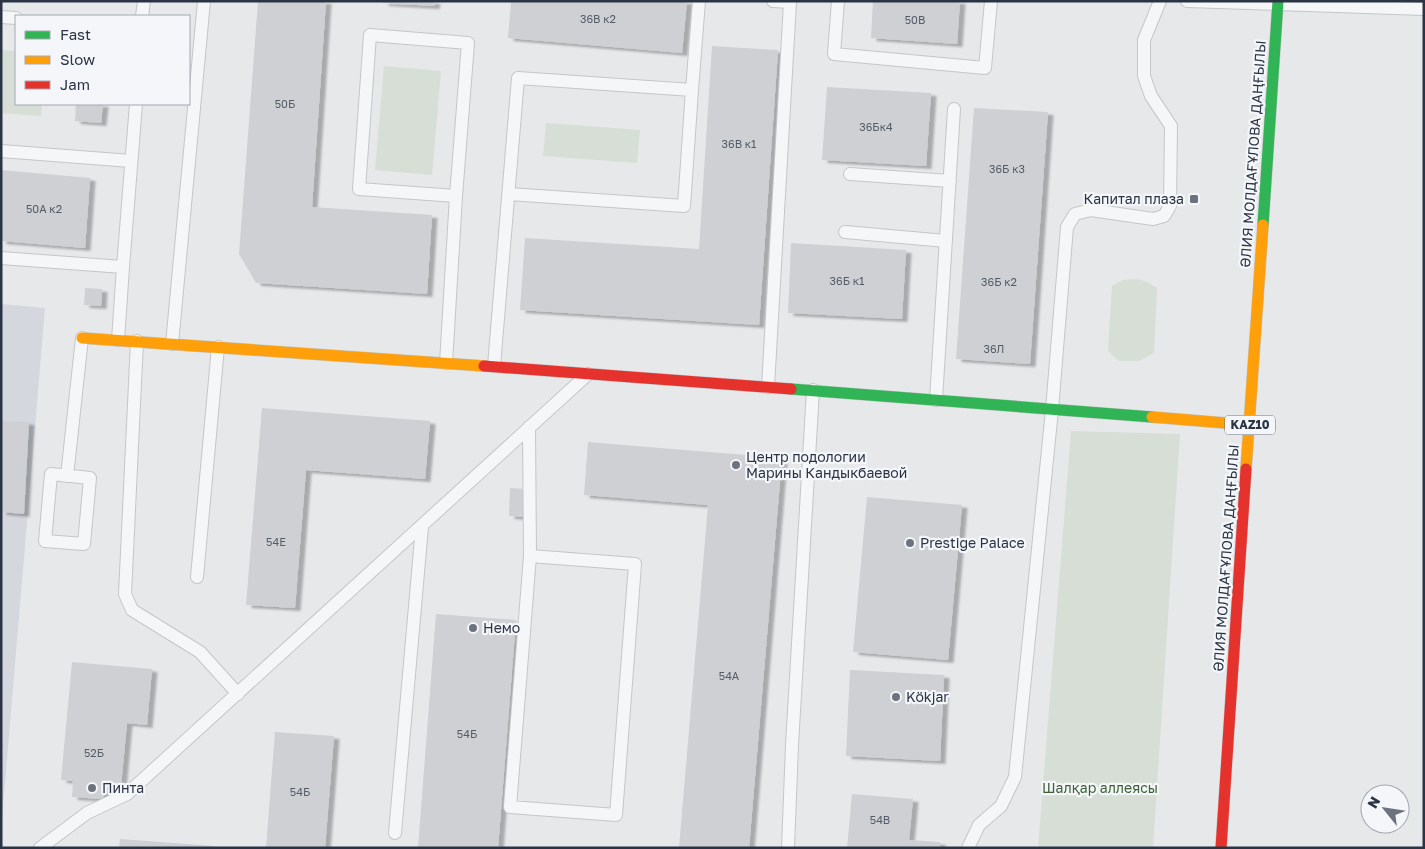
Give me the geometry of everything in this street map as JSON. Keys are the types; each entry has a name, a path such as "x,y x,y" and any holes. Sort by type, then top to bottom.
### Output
{"street":[{"name":"ӘЛИЯ МОЛДАҒҰЛОВА ДАҢҒЫЛЫ","path":"1221,848 1278,3"},
{"path":"82,338 590,373 1250,425"}],"lane":[{"path":"142,15 144,1"},
{"path":"172,344 204,1"},
{"path":"509,194 684,206 699,1"},
{"path":"768,387 790,2 773,1"},
{"path":"838,1 834,54 985,68 991,1"},
{"path":"968,848 979,825 1001,806 1015,777 1052,410 1067,227 1075,214 1091,210 1153,219 1164,216 1170,206 1171,126 1151,96 1144,76 1144,40 1160,1"},
{"path":"1187,1 1424,9"},
{"path":"1,17 15,18"},
{"path":"446,363 468,43 370,36 359,189 456,196"},
{"path":"494,366 518,78 692,90"},
{"path":"118,340 136,105"},
{"path":"936,400 954,109"},
{"path":"1,151 131,161"},
{"path":"850,174 950,181"},
{"path":"845,232 946,241"},
{"path":"1,258 123,268"},
{"path":"67,476 82,338"},
{"path":"137,341 126,594 132,610 200,652 238,694"},
{"path":"197,577 218,347"},
{"path":"40,848 87,814 127,794 590,373"},
{"path":"788,848 792,744 813,390"},
{"path":"529,427 530,556 510,807 616,815 635,564 530,556"},
{"path":"51,474 67,476 90,478 84,544 45,541 51,474"},
{"path":"395,833 422,527"}],"shaded area":[{"path":"1,304 45,308 1,830"}],"green space":[{"path":"1,50 15,51 15,105 42,105 41,116 1,113"},
{"path":"384,66 441,71 432,175 375,170"},
{"path":"546,123 640,130 637,163 543,156"},
{"path":"1137,279 1157,288 1154,353 1139,361 1119,361 1108,351 1112,286 1123,280"},
{"name":"Шалқар аллеясы","path":"1071,431 1180,434 1153,848 1038,848"}],"building":[{"path":"258,1 326,1 312,207 432,215 427,294 256,283 239,254"},
{"path":"383,1 435,1 434,6 383,3"},
{"path":"511,1 687,1 682,53 508,38"},
{"path":"873,1 960,1 957,44 871,38"},
{"path":"712,46 778,50 759,325 520,310 525,238 699,249"},
{"path":"827,87 931,93 926,166 822,160"},
{"path":"76,105 103,105 101,123 75,121"},
{"path":"974,108 1048,112 1030,364 956,359"},
{"path":"1,170 90,178 85,248 1,241"},
{"path":"791,243 906,250 902,319 788,313"},
{"path":"85,288 102,289 101,306 84,305"},
{"path":"262,408 430,421 425,479 306,470 295,608 246,605"},
{"path":"1,421 29,422 24,514 1,512"},
{"path":"588,442 782,458 749,848 679,848 708,505 584,495"},
{"path":"510,488 525,489 523,517 509,516"},
{"name":"Prestige Palace","path":"867,497 962,505 948,660 853,652"},
{"path":"436,614 516,620 498,848 418,848"},
{"path":"72,662 152,669 147,725 127,723 121,786 105,784 103,799 72,797 73,781 61,780"},
{"name":"Kökjar","path":"850,670 944,675 940,761 846,756"},
{"path":"275,732 334,736 325,848 266,848"},
{"path":"852,794 913,799 909,840 940,842 940,848 847,848"},
{"path":"120,839 214,846 214,848 119,848"}],"traffic: fast":[{"path":"1263,225 1278,1"},
{"path":"791,389 1152,417"}],"traffic: slow":[{"path":"1246,469 1263,225"},
{"path":"82,338 484,366"},
{"path":"1152,417 1250,425"}],"traffic: jam":[{"path":"484,366 791,389"},
{"path":"1221,848 1246,469"}],"place":[{"name":"Капитал плаза","path":"1194,199"},
{"name":"Центр подологии Марины Кандыкбаевой","path":"736,465"},
{"name":"Prestige Palace","path":"910,543"},
{"name":"Немо","path":"473,628"},
{"name":"Kökjar","path":"896,697"},
{"name":"Пинта","path":"92,788"}]}
